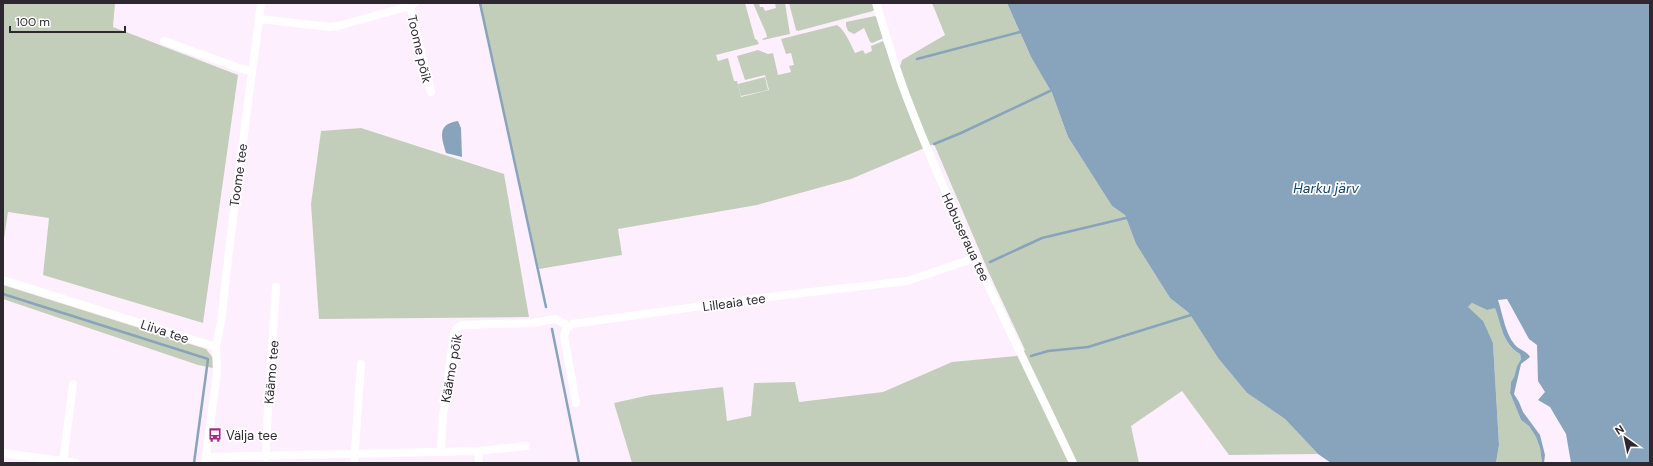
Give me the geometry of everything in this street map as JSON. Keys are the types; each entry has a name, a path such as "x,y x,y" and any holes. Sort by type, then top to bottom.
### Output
{"street":[{"name":"Toome tee","path":"216,347 221,322 261,3"},
{"name":"Hobuseraua tee","path":"876,3 906,96 936,171 975,258 1073,463"},
{"name":"Toome põik","path":"259,19 338,26 413,4 431,92"},
{"path":"164,41 242,69 252,71"},
{"name":"Lilleaia tee","path":"568,326 593,320 907,281 975,258"},
{"name":"Liiva tee","path":"3,280 216,347"},
{"name":"Käämo tee","path":"266,457 267,414 272,368 276,287"},
{"name":"Käämo põik","path":"441,450 443,416 454,333 458,327 461,325 532,323 550,319 561,321 568,326"},
{"path":"568,326 564,336 576,403"},
{"path":"216,347 217,373 206,460 441,450 478,450 526,446"},
{"path":"354,463 361,364"},
{"path":"63,462 73,384"},
{"path":"478,450 479,463"},
{"path":"3,453 76,463"}],"green space":[{"path":"3,3 115,3 113,27 238,75 203,323 43,275 49,218 8,212 3,245"},
{"path":"479,3 745,3 755,39 759,44 716,55 718,61 728,58 734,81 737,81 741,97 769,90 765,75 745,80 737,56 758,50 768,54 773,53 778,75 791,72 789,66 794,65 791,53 786,54 781,39 837,25 845,34 855,53 863,50 865,54 872,51 871,46 883,41 897,76 902,60 945,35 932,3 1007,3 1031,57 1052,93 1068,137 1112,206 1125,215 1136,244 1170,298 1189,313 1218,358 1247,393 1285,419 1318,454 1229,455 1182,391 1131,426 1139,463 632,463 614,403 650,395 723,387 727,421 751,416 754,383 795,382 799,402 883,392 952,362 1016,356 1025,350 989,273 934,144 851,179 757,205 618,229 622,255 539,269"},
{"path":"753,3 759,3 760,7 763,7 765,11 776,8 775,3 785,3 790,34 763,40 762,39 767,37 766,33"},
{"path":"789,3 874,3 875,8 873,11 798,31 796,30"},
{"path":"875,16 877,17 884,38 872,43 870,42 864,28 854,34 848,31 846,22"},
{"path":"765,77 768,90 741,96 738,84"},
{"path":"361,128 504,174 529,317 319,319 311,204 321,131"},
{"path":"3,285 206,349 213,358 213,368 198,365 3,299"},
{"path":"1472,303 1487,310 1495,307 1503,334 1509,345 1520,354 1521,359 1511,382 1510,393 1521,420 1529,426 1536,437 1540,448 1542,463 1496,463 1499,445 1493,343 1468,307"}],"water":[{"name":"Harku järv","path":"1007,3 1650,3 1650,463 1571,463 1566,434 1550,407 1538,400 1545,392 1538,381 1537,345 1529,339 1507,299 1498,300 1507,329 1515,345 1527,353 1530,357 1521,364 1514,394 1523,412 1540,435 1545,455 1544,463 1542,463 1540,448 1536,437 1529,426 1521,420 1510,393 1511,382 1521,359 1520,354 1509,345 1506,340 1495,308 1487,310 1472,303 1468,307 1483,321 1493,343 1499,445 1496,463 1331,463 1318,454 1285,419 1247,393 1218,358 1189,313 1170,298 1136,244 1125,215 1112,206 1068,137 1052,93 1031,57"},
{"path":"458,121 461,128 462,157 446,153 442,137 442,132 447,125"}],"waterway":[{"path":"480,3 546,307"},
{"path":"917,59 1020,32"},
{"path":"934,144 961,133 1050,91"},
{"path":"990,262 1042,238 1126,218"},
{"path":"3,294 208,359 194,463"},
{"path":"1031,356 1048,351 1088,347 1191,315"},
{"path":"552,329 579,463"}],"place":[{"name":"Välja tee","path":"215,435"}]}
